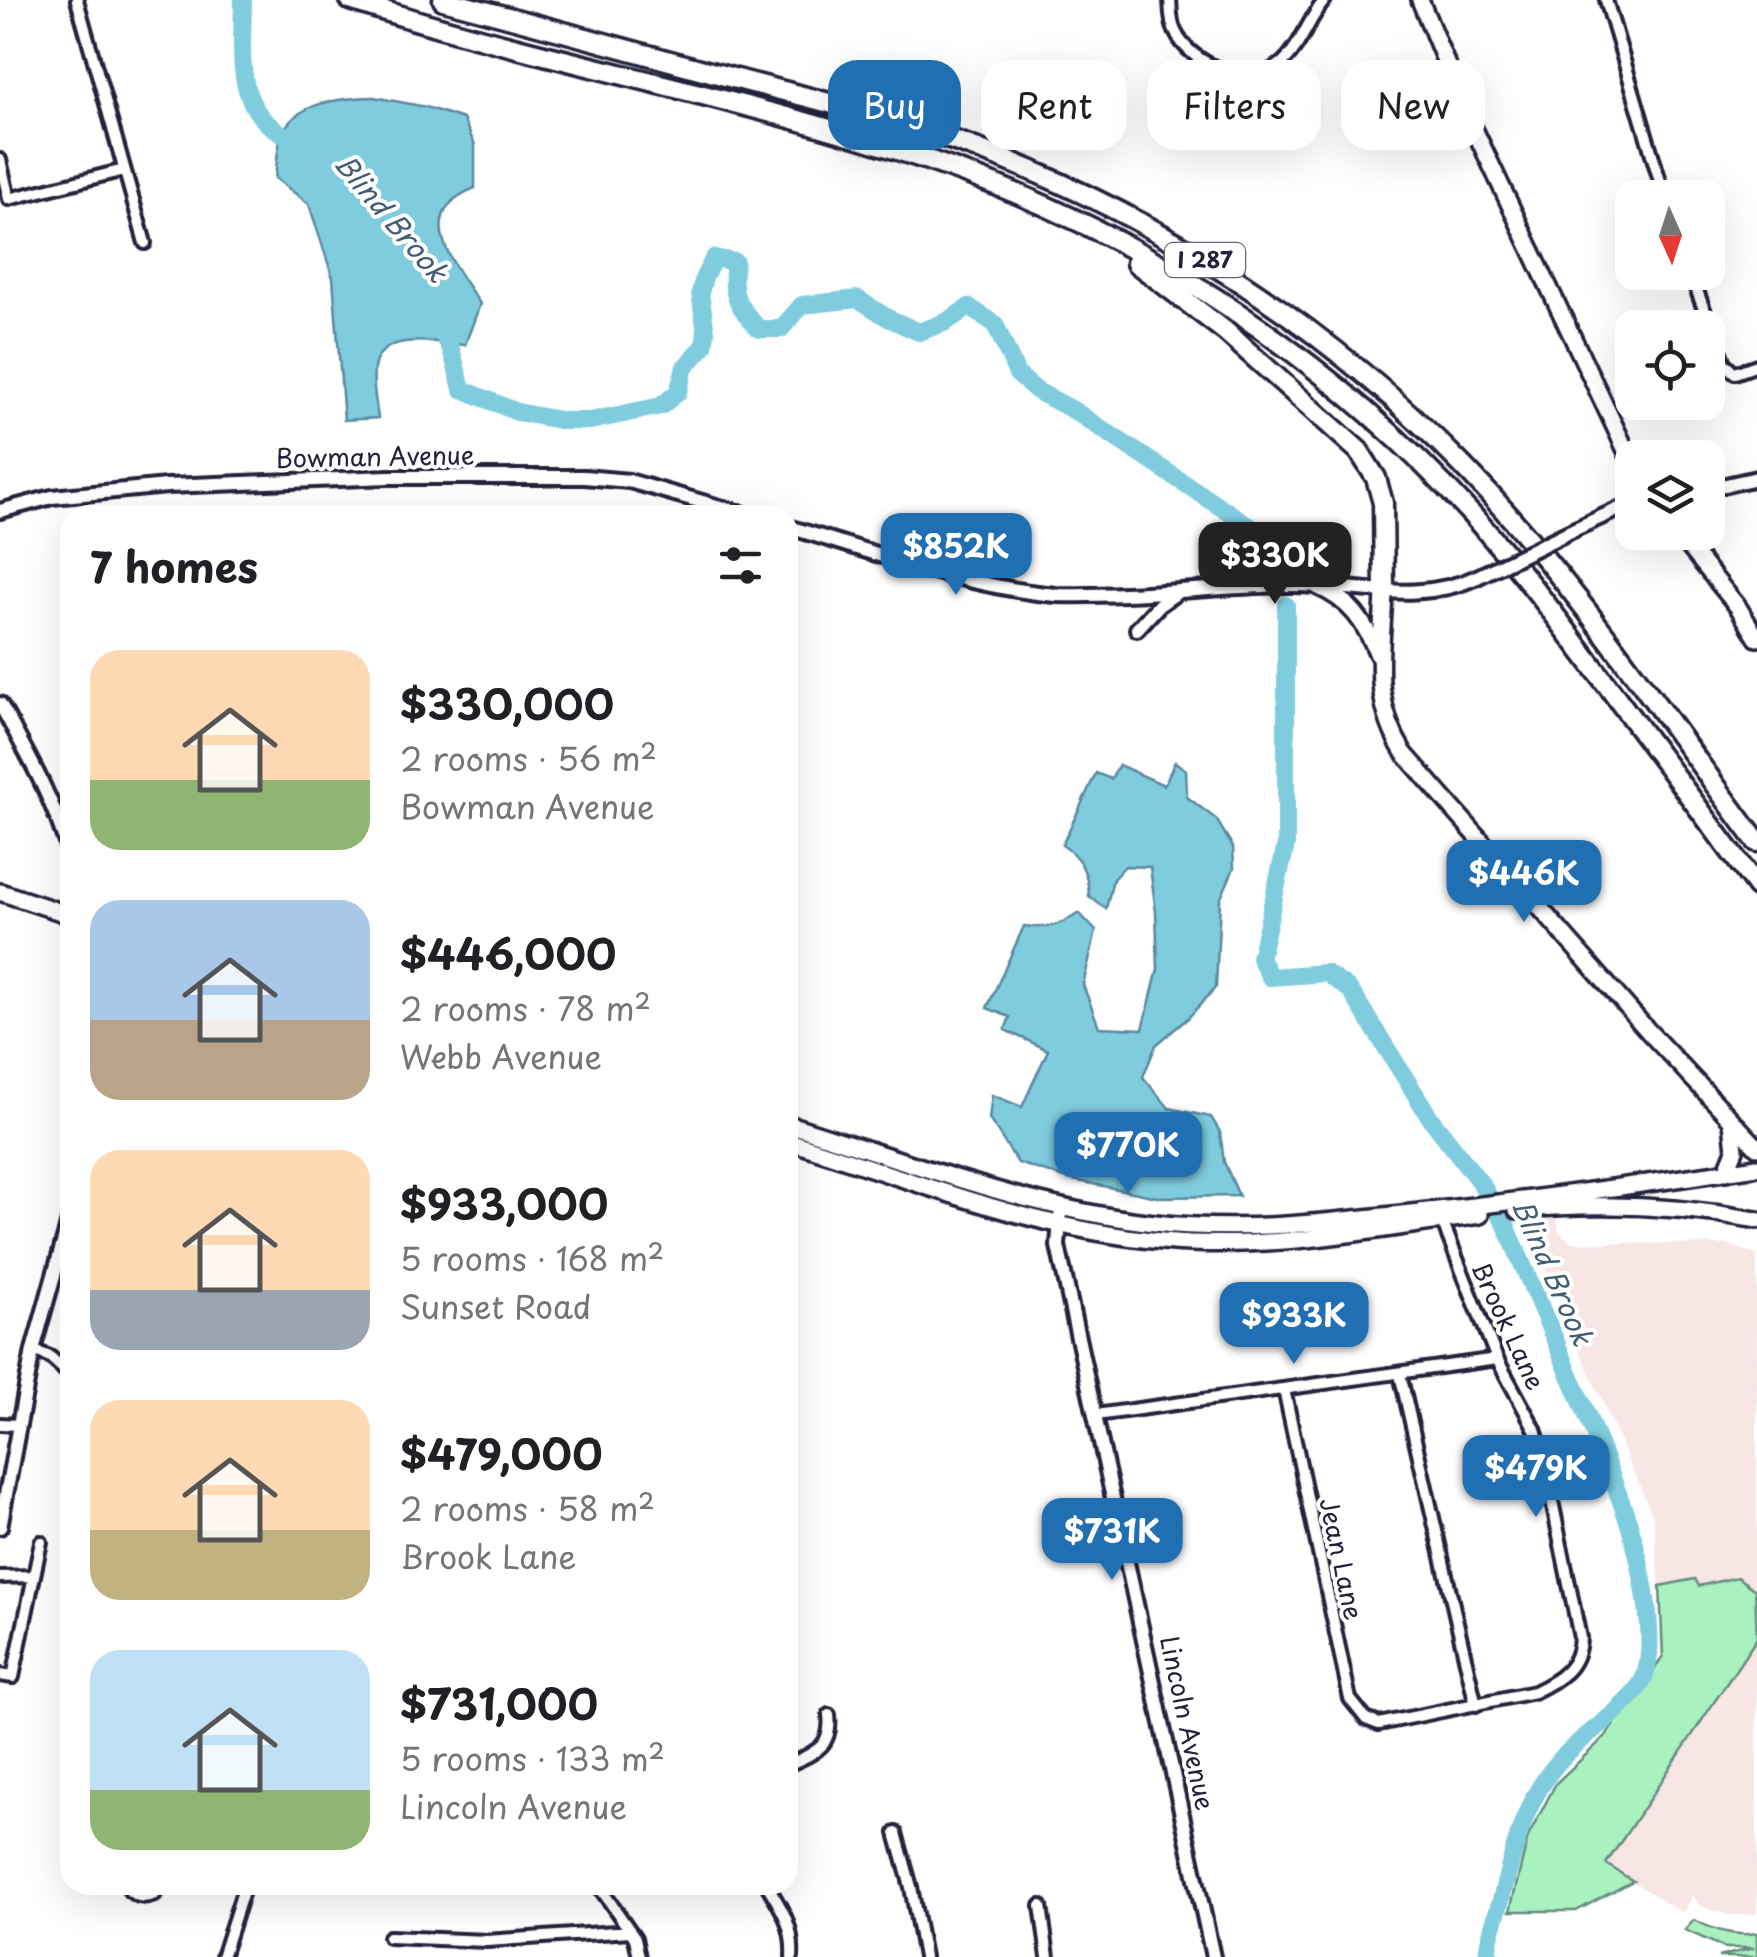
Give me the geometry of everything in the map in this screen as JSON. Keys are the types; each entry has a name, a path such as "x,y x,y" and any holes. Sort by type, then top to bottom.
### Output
{"highway":[{"name":"I 287","path":"350,0 876,144 983,180 1084,224 1183,278 1276,340 1349,396 1419,460 1483,527 1531,584 1757,887"},
{"name":"I 287","path":"443,0 938,135 1080,192 1156,231 1229,276 1352,364 1478,481 1552,568 1757,842"},
{"path":"1084,224 1204,314 1359,452 1376,478 1383,503 1384,592"}],"main road":[{"path":"1420,0 1475,132 1621,440"},
{"path":"1692,550 1738,606 1757,638"},
{"path":"1316,586 1335,594 1361,618 1379,659"},
{"path":"1384,592 1380,690 1387,722 1412,765 1757,1147"},
{"path":"0,882 60,901"},
{"path":"0,892 60,912"},
{"path":"1726,1172 1736,1150 1732,1122"},
{"path":"798,1127 989,1187 1060,1206 1147,1222 1254,1228 1440,1215"},
{"path":"798,1144 1059,1224 1156,1241 1232,1244 1305,1239 1757,1167"},
{"path":"1515,1206 1626,1204 1757,1220"}],"street":[{"path":"77,0 144,243"},
{"path":"1170,0 1175,32 1190,52 1204,62 1245,74 1268,72 1283,62 1325,0"},
{"path":"1606,0 1660,180"},
{"path":"0,160 9,200 124,170"},
{"path":"1697,290 1724,363 1735,372 1757,365"},
{"name":"Bowman Avenue","path":"0,511 65,495 170,486 388,477 584,477 630,481 713,505"},
{"path":"1725,485 1757,478"},
{"path":"798,529 1020,592 1083,596 1316,586 1432,592 1477,576 1615,510"},
{"path":"1137,629 1180,590"},
{"path":"0,704 60,823"},
{"name":"Lincoln Avenue","path":"1060,1206 1058,1246 1213,1957"},
{"name":"Brook Lane","path":"1379,1724 1534,1692 1555,1682 1571,1668 1580,1649 1576,1606 1535,1430 1496,1359 1440,1215"},
{"path":"0,1528 33,1350 60,1256"},
{"path":"33,1350 60,1366"},
{"path":"1096,1415 1496,1359"},
{"path":"1400,1374 1476,1705"},
{"name":"Jean Lane","path":"1284,1389 1350,1699 1366,1719 1379,1724"},
{"path":"0,1424 18,1425"},
{"path":"0,1675 13,1677 41,1542"},
{"path":"0,1576 33,1576"},
{"path":"798,1761 820,1750 828,1740 829,1716"},
{"path":"896,1833 924,1957"},
{"path":"222,1957 241,1895"},
{"path":"605,1895 635,1938 639,1957"},
{"path":"773,1895 791,1929 792,1957"},
{"path":"1040,1906 1048,1957"},
{"path":"389,1937 487,1941 630,1931"}],"shaded area":[{"path":"1557,1218 1559,1232 1572,1242 1728,1245 1757,1255 1757,1589 1737,1577 1698,1586 1695,1579 1660,1586 1653,1516 1527,1222"},
{"path":"1757,1638 1757,1914 1727,1915 1700,1906 1692,1896 1682,1913 1605,1864"}],"green space":[{"path":"1737,1577 1755,1590 1757,1638 1606,1864 1633,1881 1576,1911 1510,1911 1528,1837 1556,1783 1605,1737 1663,1657 1660,1586 1695,1579 1699,1586"},
{"path":"1694,1920 1724,1932 1757,1933 1757,1957 1718,1957 1754,1948 1725,1948 1685,1930"}],"water":[{"path":"374,97 463,119 475,145 475,188 445,211 441,226 450,257 480,304 465,345 411,341 387,348 378,356 374,369 378,418 344,420 333,278 309,204 275,178 281,137 296,116 320,104"},
{"path":"1175,762 1186,770 1187,797 1216,819 1233,847 1234,868 1220,900 1216,987 1156,1045 1143,1077 1169,1108 1211,1117 1220,1132 1224,1162 1239,1196 1157,1197 1068,1179 1018,1163 989,1119 992,1095 1022,1107 1048,1050 1005,1030 1010,1017 987,1008 1024,926 1053,926 1079,913 1096,931 1083,985 1099,1027 1143,1029 1158,969 1150,867 1125,866 1113,879 1106,909 1089,896 1083,867 1062,845 1096,773 1111,779 1119,765 1164,785"}],"waterway":[{"name":"Blind Brook","path":"243,0 242,62 253,106 299,149"},
{"name":"Blind Brook","path":"439,324 462,389 517,412 564,421 590,421 661,406 678,392 685,367 704,346 706,332 700,293 714,258 735,262 737,299 759,329 781,329 802,305 858,299 919,332 946,322 969,307 995,324 1017,374 1037,391 1073,410 1260,533 1278,546 1284,565"},
{"name":"Blind Brook","path":"1286,605 1286,845 1260,958 1270,977 1326,973 1350,990 1431,1119 1482,1185 1506,1225 1614,1484 1633,1537 1647,1604 1649,1651 1640,1685 1562,1758 1530,1805 1489,1939 1487,1955 1491,1957"}]}
